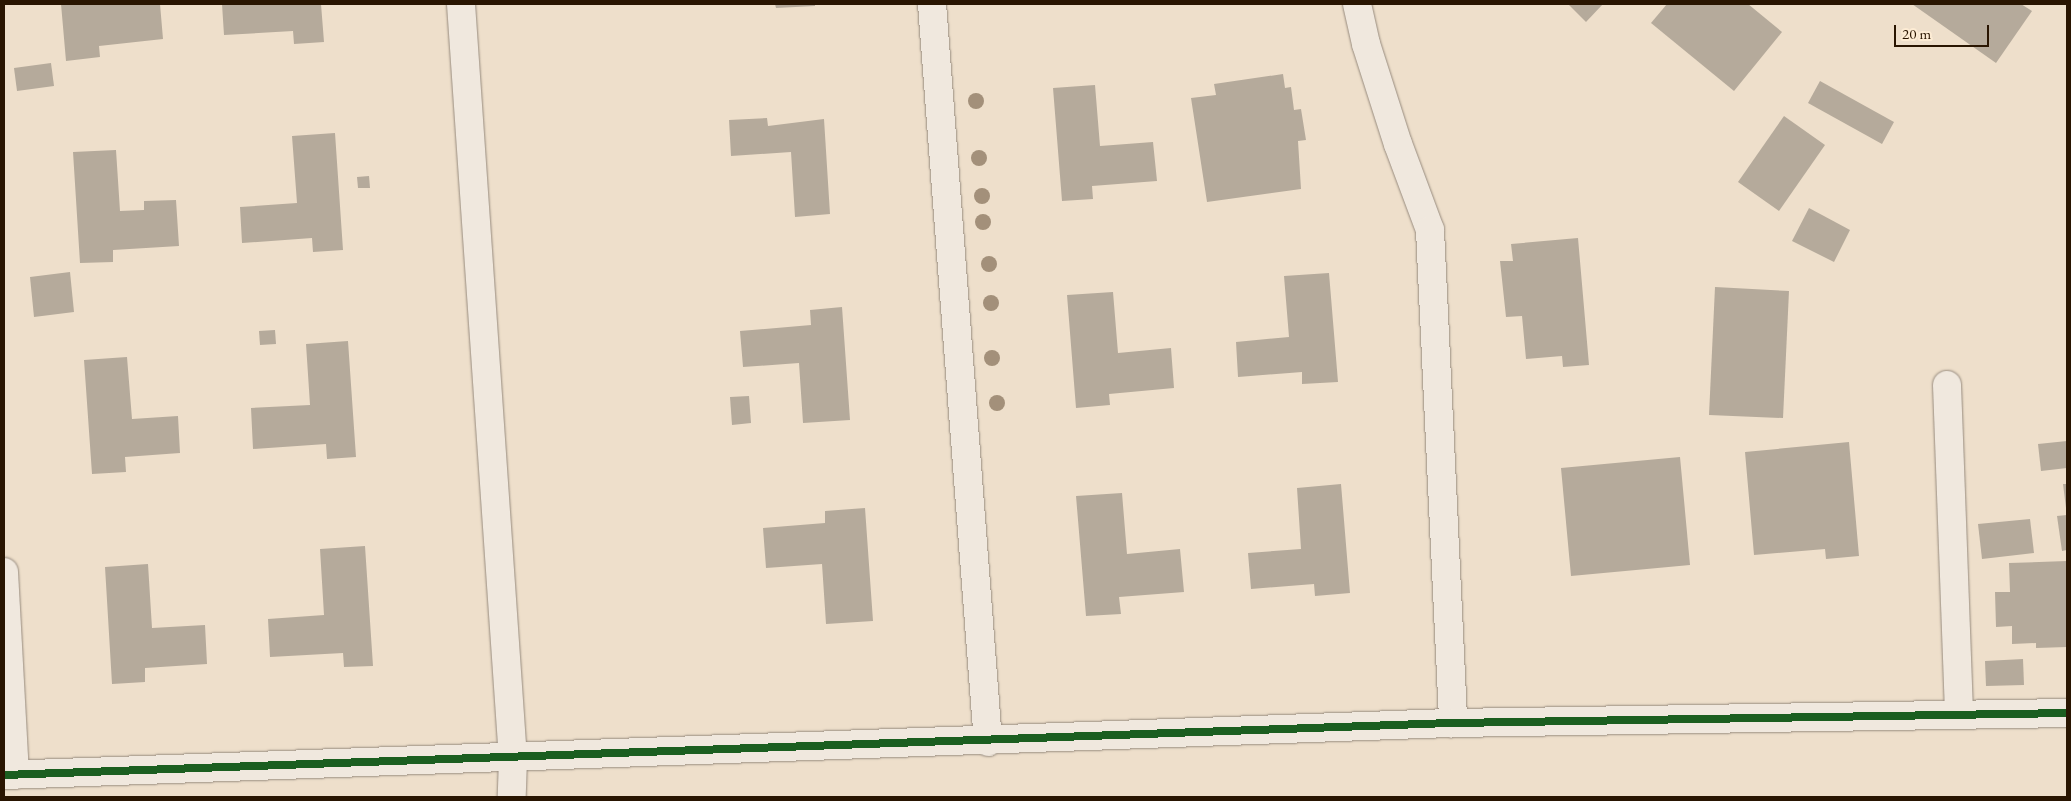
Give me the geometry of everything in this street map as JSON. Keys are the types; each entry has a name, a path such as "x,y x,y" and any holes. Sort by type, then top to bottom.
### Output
{"street":[{"path":"461,4 513,759 512,797"},
{"path":"932,4 988,742"},
{"path":"1357,4 1366,44 1395,134 1430,230 1453,723"},
{"path":"1947,385 1959,715"},
{"path":"4,572 10,775 988,742 1453,723 2067,713"}],"building":[{"path":"61,4 160,4 163,39 99,46 100,57 66,61"},
{"path":"222,4 321,4 324,42 294,44 293,31 224,35"},
{"path":"775,4 815,4 815,6 776,8"},
{"path":"1568,4 1603,4 1586,22"},
{"path":"1667,4 1748,4 1782,32 1734,91 1651,23"},
{"path":"1912,4 2021,4 2032,11 1996,63"},
{"path":"51,63 54,86 17,91 14,68"},
{"path":"1283,74 1285,88 1291,87 1294,110 1301,109 1306,140 1298,141 1301,189 1207,202 1191,98 1216,95 1214,84"},
{"path":"1820,81 1894,122 1882,144 1808,103"},
{"path":"1095,85 1100,146 1153,142 1157,181 1092,186 1093,199 1062,201 1053,88"},
{"path":"1784,116 1825,145 1779,211 1738,182"},
{"path":"767,118 768,126 824,119 830,214 795,217 791,152 731,156 729,120"},
{"path":"335,133 343,250 313,252 312,238 242,243 240,207 297,203 292,136"},
{"path":"116,150 120,211 144,210 144,201 176,200 179,246 113,250 113,262 80,263 73,152"},
{"path":"369,176 370,188 358,188 357,177"},
{"path":"1809,208 1850,230 1834,262 1792,241"},
{"path":"1578,238 1589,365 1563,367 1562,356 1526,359 1522,316 1506,317 1500,261 1513,261 1511,244"},
{"path":"70,272 74,312 34,317 30,277"},
{"path":"1329,273 1338,382 1302,384 1302,372 1238,377 1236,342 1289,337 1284,276"},
{"path":"1715,287 1789,291 1783,418 1709,415"},
{"path":"1113,292 1118,353 1171,348 1174,388 1109,394 1110,405 1076,408 1067,295"},
{"path":"842,307 850,420 803,423 799,363 743,367 740,331 811,325 810,310"},
{"path":"275,330 276,344 260,345 259,331"},
{"path":"348,341 356,457 327,459 326,444 253,449 251,408 310,405 306,344"},
{"path":"127,357 132,419 178,416 180,453 125,457 126,472 92,474 84,360"},
{"path":"749,396 751,423 732,425 730,397"},
{"path":"2067,441 2067,468 2041,471 2038,444"},
{"path":"1849,442 1859,556 1826,559 1825,549 1754,555 1745,452"},
{"path":"1680,457 1690,565 1571,576 1561,468"},
{"path":"1341,484 1350,593 1315,596 1314,584 1251,589 1248,553 1301,549 1297,488"},
{"path":"2063,484 2067,484 2067,508 2066,508"},
{"path":"1122,493 1127,554 1180,549 1184,592 1119,597 1121,614 1086,616 1076,496"},
{"path":"865,508 873,621 826,624 822,564 766,568 763,528 825,523 825,511"},
{"path":"2067,515 2067,550 2062,551 2057,516"},
{"path":"2030,519 2034,553 1982,559 1978,524"},
{"path":"365,546 373,666 344,667 343,653 270,657 268,619 324,615 320,549"},
{"path":"2067,561 2067,647 2036,648 2036,643 2012,644 2012,626 1996,627 1995,592 2010,592 2009,563"},
{"path":"148,564 152,628 205,625 207,664 145,668 145,682 112,684 105,567"},
{"path":"2023,659 2024,685 1986,686 1985,661"}],"cycle path":[{"path":"4,775 1453,723 2067,713"}]}
